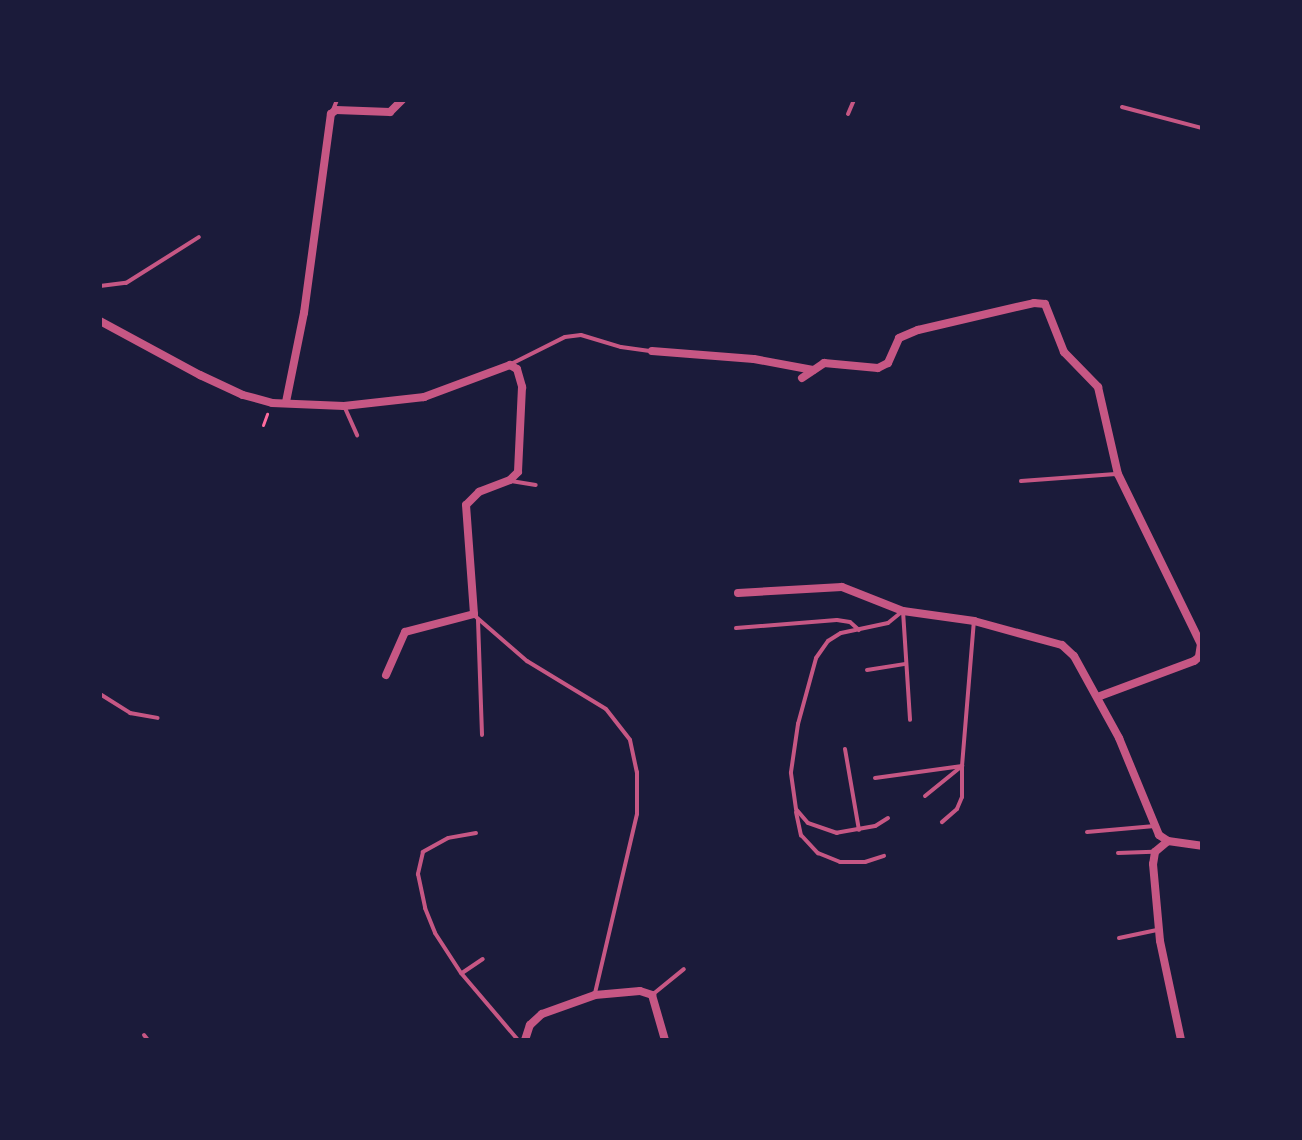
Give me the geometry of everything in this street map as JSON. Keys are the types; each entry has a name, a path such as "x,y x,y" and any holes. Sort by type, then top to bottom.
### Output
{"street":[{"path":"286,402 304,313 333,112 381,114 390,112 402,100"},
{"path":"802,378 824,363 878,368 888,363 899,338 918,330 1034,303 1045,304 1064,352 1098,387 1118,474 1199,632 1201,651 1194,661 1097,697"},
{"path":"100,321 243,395 272,403 344,406 434,394 510,365 517,369 522,387 519,467 510,480 479,492 466,505 476,617 405,632 386,675"},
{"path":"652,351 754,359 813,370"},
{"path":"738,593 842,587 903,611 974,621 1062,645 1074,656 1126,752 1155,826 1168,841 1202,846"},
{"path":"1168,841 1155,852 1153,864 1158,930 1181,1040"},
{"path":"525,1040 535,1018 595,995 640,991 652,995 665,1040"}],"lane":[{"path":"333,112 337,100"},
{"path":"848,114 854,100"},
{"path":"1122,107 1202,128"},
{"path":"100,286 126,283 199,237"},
{"path":"510,365 565,337 581,335 621,347 652,351"},
{"path":"344,406 357,435"},
{"path":"1021,481 1118,474"},
{"path":"510,480 536,485"},
{"path":"884,856 865,862 840,862 818,853 801,835 791,772 810,670 828,641 841,633 888,623 903,611"},
{"path":"903,611 910,720"},
{"path":"476,617 482,735"},
{"path":"476,617 527,661 606,709 630,740 637,772 637,814 595,995"},
{"path":"736,628 837,620 850,622 859,630"},
{"path":"942,822 957,809 962,797 974,621"},
{"path":"867,670 906,664"},
{"path":"100,694 130,713 158,718"},
{"path":"845,749 859,830"},
{"path":"875,778 962,766"},
{"path":"925,796 962,766"},
{"path":"796,809 808,823 837,833 859,830 888,818"},
{"path":"1087,832 1155,826"},
{"path":"476,833 436,843 419,860 418,874 425,908 435,933 461,973 518,1040"},
{"path":"1118,853 1155,852"},
{"path":"1119,938 1158,930"},
{"path":"461,973 483,959"},
{"path":"652,995 684,969"},
{"path":"144,1035 148,1040"}]}
